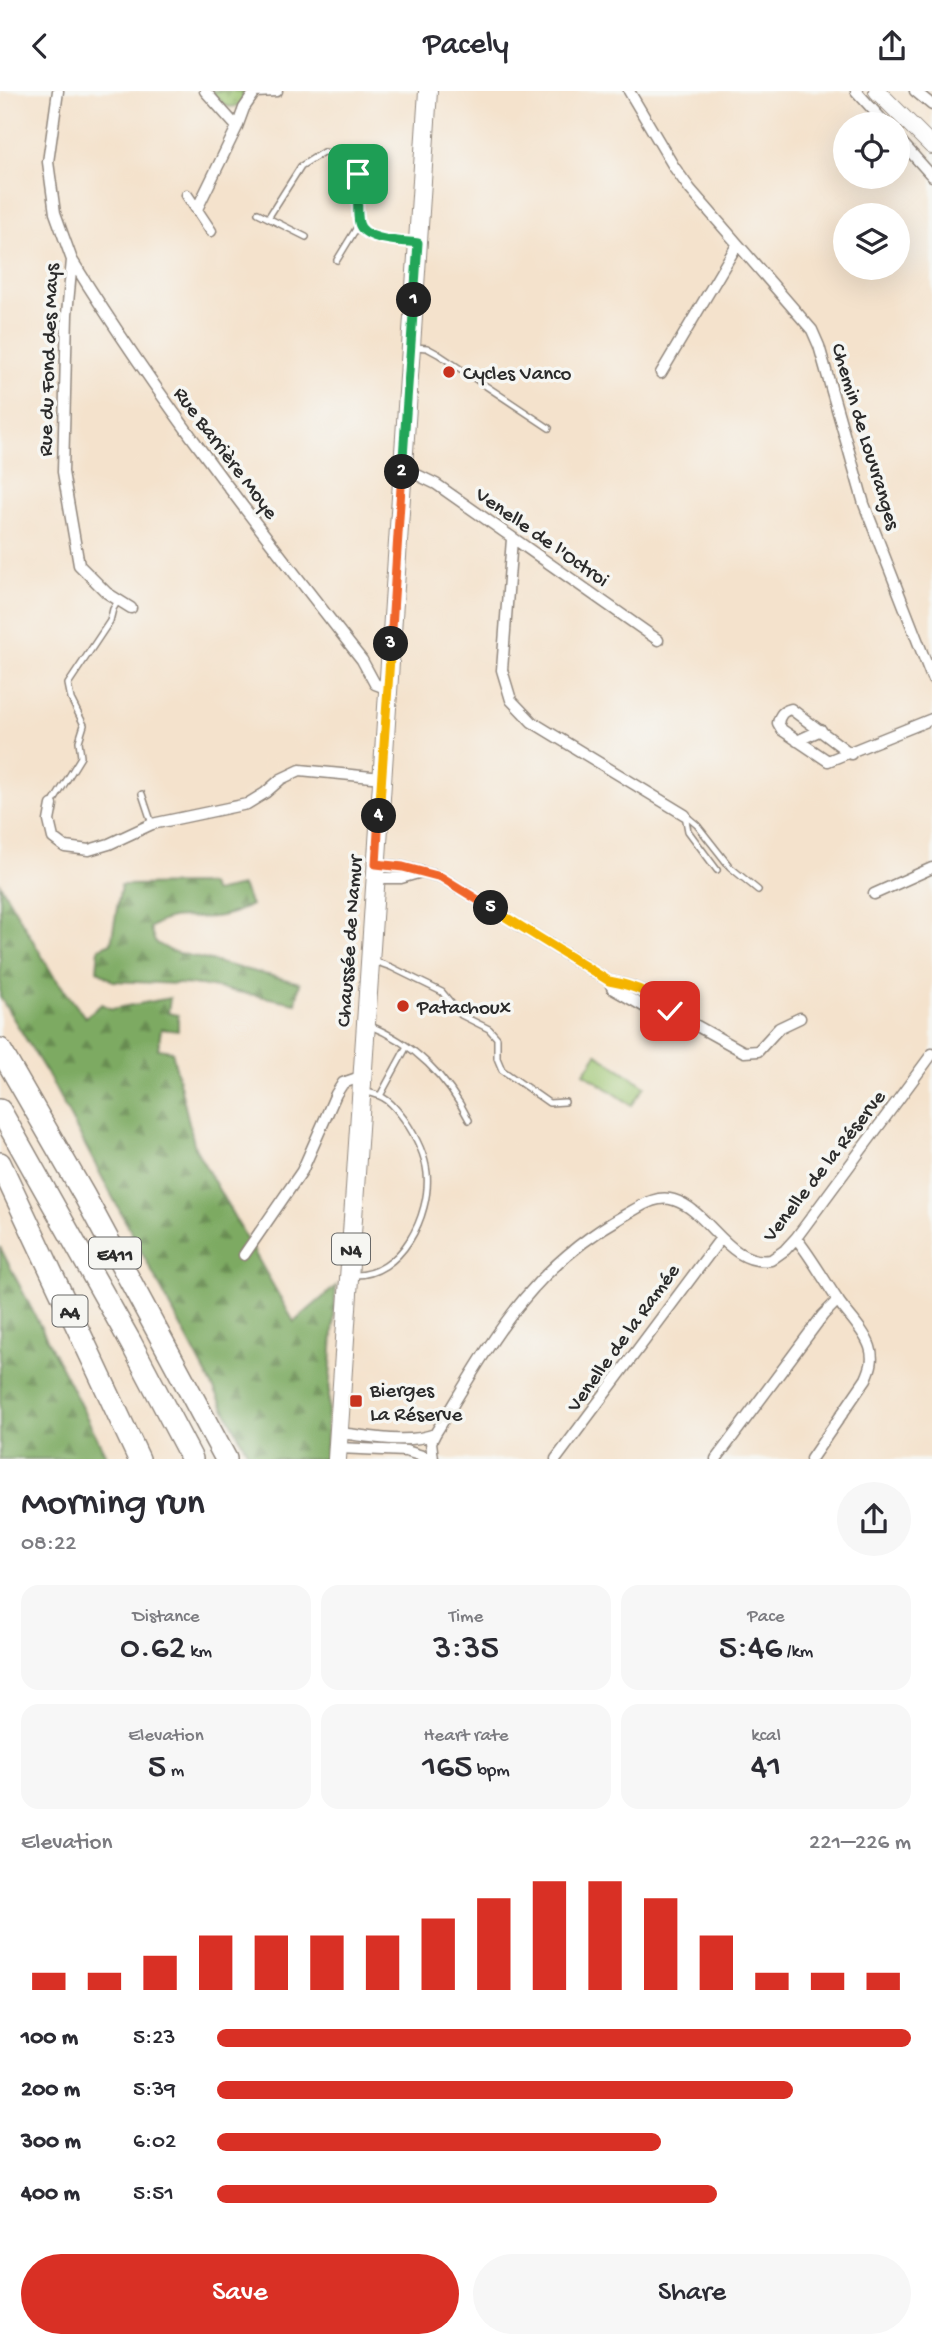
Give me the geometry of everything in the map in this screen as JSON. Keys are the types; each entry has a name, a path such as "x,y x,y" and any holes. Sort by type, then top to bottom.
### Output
{"highway":[{"name":"E411","path":"0,1049 138,1293 226,1459"},
{"name":"E411","path":"0,1110 131,1343 192,1459"},
{"name":"A4","path":"0,1163 139,1459"}],"main road":[{"name":"Chaussée de Namur","path":"338,1447 428,91"},
{"path":"877,91 932,146"}],"street":[{"name":"Rue du Fond des Mays","path":"58,91 48,162 55,213 72,260 67,314 63,472 79,565 107,593 131,608"},
{"path":"205,91 237,127"},
{"path":"197,209 244,107 255,91 277,91"},
{"name":"Chemin de Louvranges","path":"629,91 674,167 737,245 812,330 819,346 864,504 932,678"},
{"path":"856,91 875,112"},
{"path":"915,91 932,105"},
{"path":"910,151 932,176"},
{"path":"187,195 211,231"},
{"path":"661,373 737,245"},
{"name":"Rue Barrière Moye","path":"72,260 119,337 174,415 362,660 376,684 388,689"},
{"name":"Venelle de l'Octroi","path":"403,468 436,484 658,640"},
{"path":"512,539 502,670 511,699 532,722 685,815"},
{"path":"362,660 390,666"},
{"path":"851,754 791,709 785,710 779,716 778,723 782,730 828,761 851,754 932,719"},
{"path":"797,741 821,730"},
{"path":"52,804 49,821 53,838 74,849 97,848 152,824 247,804 281,779 300,770 382,778"},
{"path":"874,894 932,868"},
{"path":"376,871 401,878 418,873 441,877 609,981 613,989 645,1007 670,1011 744,1052 758,1052 779,1028 800,1017"},
{"name":"Venelle de la Réserve","path":"338,1447 407,1451 433,1459 431,1442 435,1434 515,1307 554,1265 584,1240 648,1202 666,1198 683,1204 736,1250 752,1259 764,1261 777,1257 796,1238 932,1054"},
{"path":"244,1255 302,1171 343,1083 363,1084"},
{"name":"Venelle de la Ramée","path":"556,1459 721,1238"},
{"path":"796,1238 866,1338 872,1356 866,1379 811,1459"},
{"path":"716,1459 823,1315 838,1300"},
{"path":"338,1447 426,1438 435,1434"}],"lane":[{"path":"268,218 301,166 323,152 340,154 355,164 359,188 359,224 364,233 378,238 418,243"},
{"path":"258,213 306,237"},
{"path":"337,260 359,224"},
{"path":"411,347 427,348 439,354 549,428"},
{"path":"52,804 81,757 79,741 84,725 71,699 68,684 110,621 118,601"},
{"path":"142,794 152,824"},
{"path":"685,815 688,831 717,870"},
{"path":"685,815 697,825 730,867 758,890"},
{"path":"371,961 391,967 442,992 461,1015 489,1029 497,1038 497,1058 502,1070 549,1103 565,1102"},
{"path":"366,1024 428,1063 452,1088 470,1120"},
{"path":"381,1094 407,1048"},
{"path":"349,1275 371,1274 396,1255 416,1229 426,1199 427,1172 420,1147 397,1109 381,1094 363,1084"}],"green space":[{"path":"211,91 245,91 241,104 231,107 224,105"},
{"path":"0,884 53,975 85,1017 102,1004 112,1009 170,998 168,1013 178,1015 178,1031 161,1029 158,1049 172,1051 195,1148 294,1322 336,1286 325,1459 251,1459 48,1075 0,997"},
{"path":"209,884 214,892 242,886 251,905 219,916 181,917 158,923 150,928 155,942 171,951 300,983 296,1003 200,985 113,981 97,970 99,948 111,943 121,885"},
{"path":"597,1054 645,1086 632,1105 584,1073"},
{"path":"0,1247 108,1459 0,1459"}],"place":[{"name":"Cycles Vanco","path":"449,372"},
{"name":"Patachoux","path":"403,1006"},
{"name":"Bierges La Réserve","path":"356,1401"}],"route":[{"path":"358,174 359,224 364,233 378,238 418,243 376,864 403,867 441,877 609,981 631,985 663,1003 670,1011"}]}
